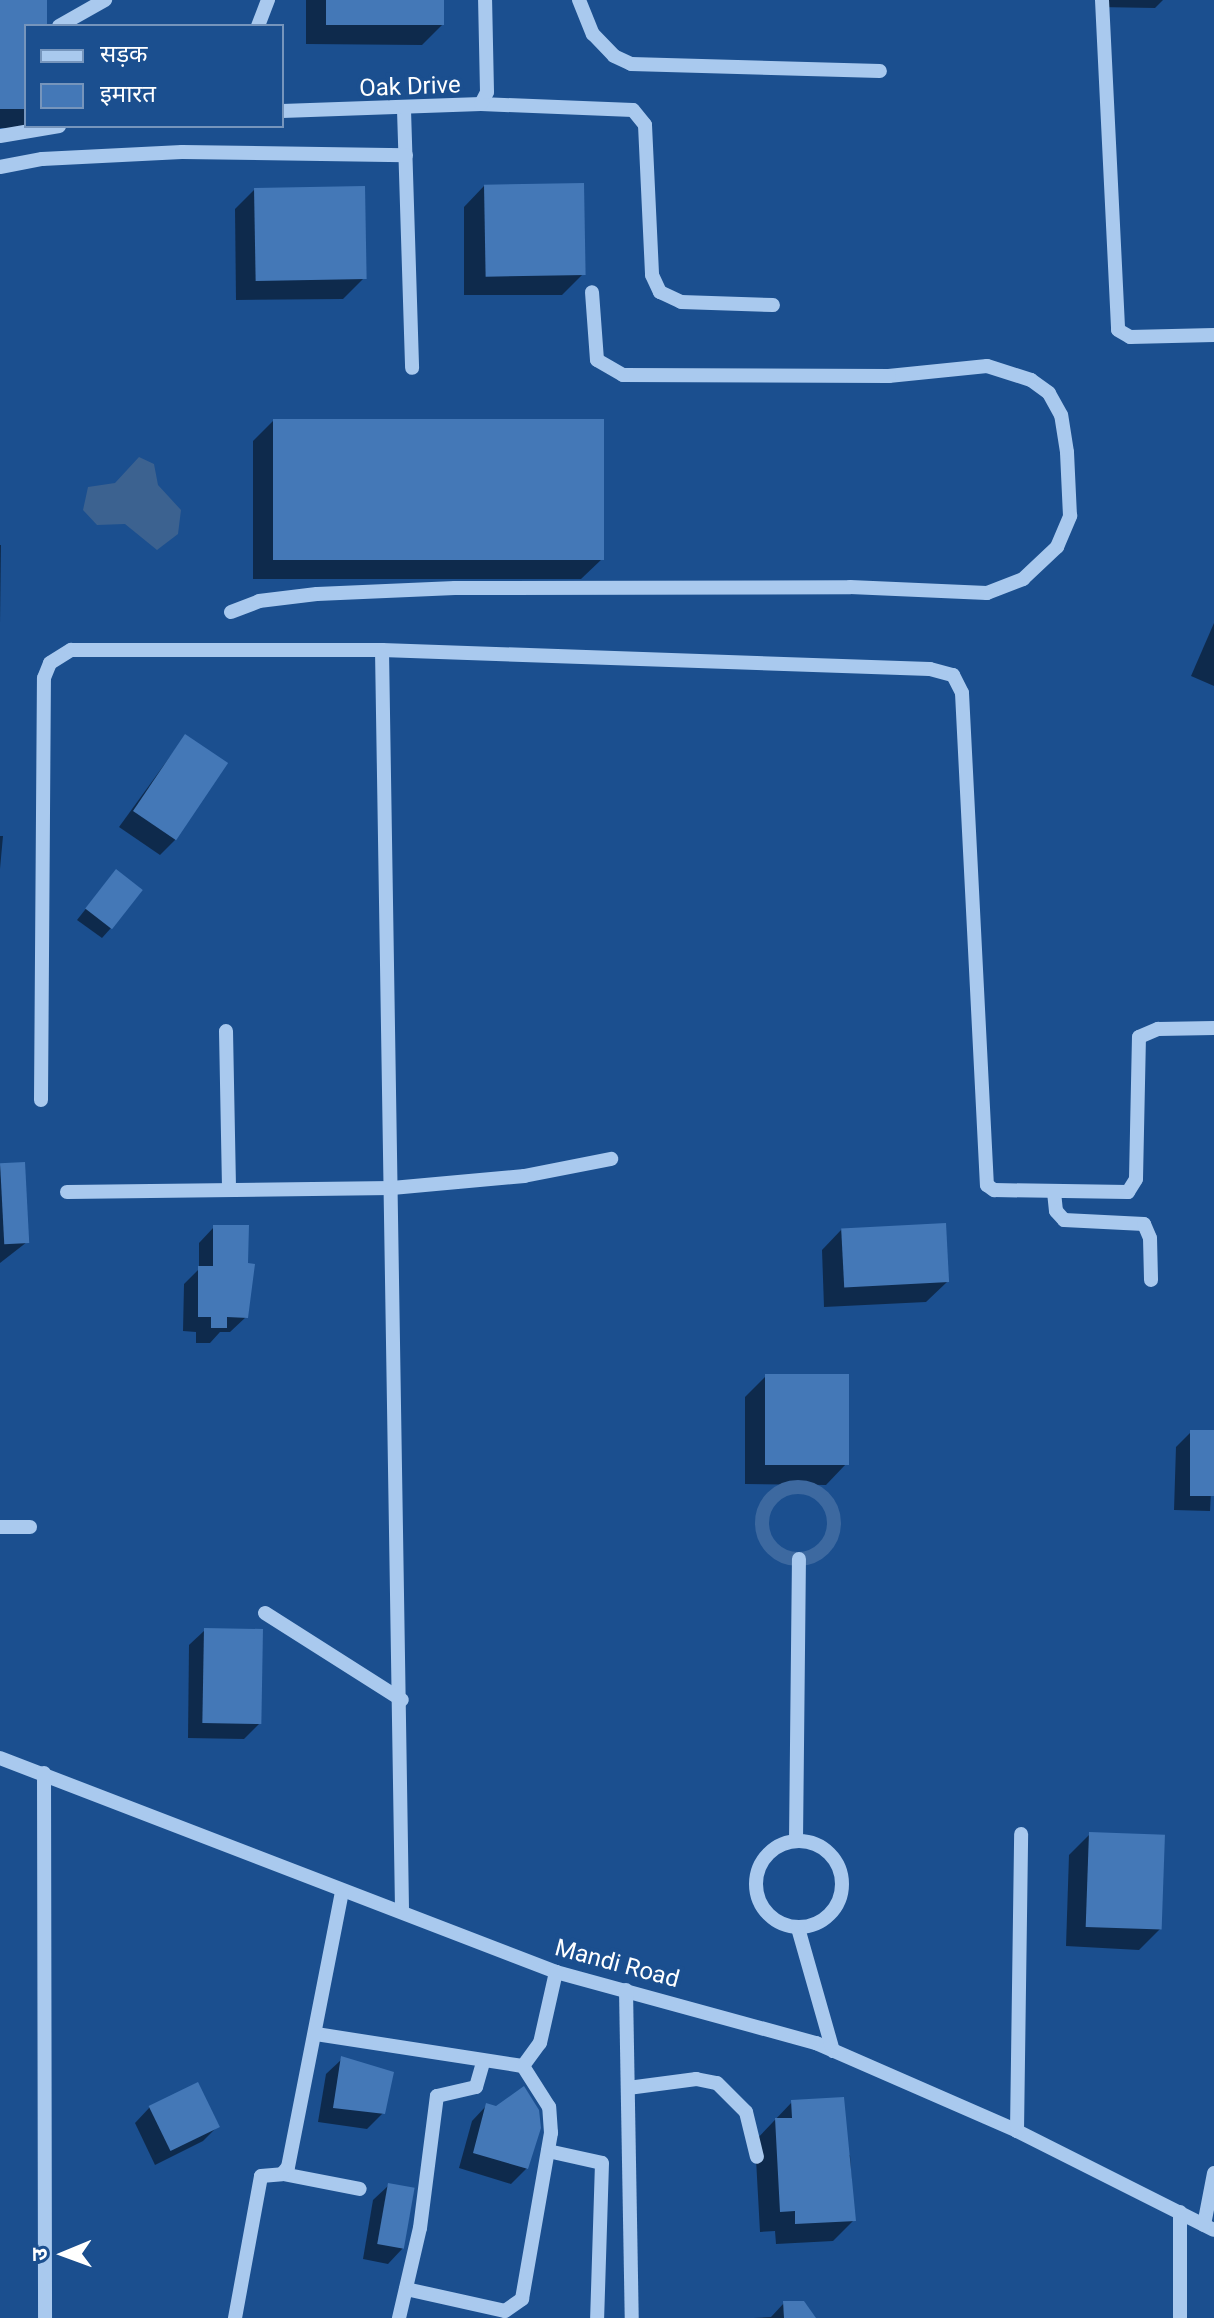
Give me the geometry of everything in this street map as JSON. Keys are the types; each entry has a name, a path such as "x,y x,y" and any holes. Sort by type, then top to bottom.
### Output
{"street":[{"path":"63,24 105,0"},
{"path":"259,24 268,0"},
{"name":"Oak Drive","path":"284,111 404,110 481,104 487,92 485,0"},
{"path":"579,0 593,34 614,56 631,64 880,71"},
{"path":"1102,0 1118,330 1130,337 1214,335"},
{"path":"481,104 633,110 645,125 652,275 660,292 681,302 773,305"},
{"path":"404,110 412,368"},
{"path":"0,136 47,128"},
{"path":"0,167 42,159 182,152 406,155"},
{"path":"231,612 259,601 317,594 455,588 850,587 987,593 1023,579 1057,547 1070,516 1067,452 1061,415 1049,393 1031,380 987,366 889,376 623,375 597,360 592,292"},
{"path":"41,1100 44,678 50,663 71,650 382,650 930,669 953,675 962,693 987,1185 994,1190 1110,1195 1134,1187 1139,1037 1158,1029 1214,1028"},
{"path":"382,650 402,1700 402,1912"},
{"path":"226,1031 229,1188"},
{"path":"67,1192 392,1188 524,1176 611,1159"},
{"path":"1054,1192 1056,1211 1064,1220 1144,1224 1150,1238 1151,1280"},
{"path":"0,1527 30,1527"},
{"path":"796,1841 799,1559"},
{"path":"265,1613 402,1700"},
{"name":"Mandi Road","path":"0,1758 556,1972 752,2022 833,2051 1017,2131 1209,2227"},
{"path":"44,1773 45,2318"},
{"path":"1017,2131 1021,1834"},
{"path":"798,1928 824,1919 840,1897 842,1883 833,1857 809,1842 796,1841 771,1850 755,1885 764,1910 798,1928 833,2051"},
{"path":"283,2174 316,2034 342,1892"},
{"path":"523,2066 540,2043 556,1972"},
{"path":"626,1990 632,2318"},
{"path":"316,2034 483,2063 523,2066"},
{"path":"399,2318 420,2228 437,2096 476,2087 483,2063"},
{"path":"406,2289 505,2311 518,2305 548,2151 549,2107 523,2066"},
{"path":"628,2088 696,2079 717,2083 746,2112 757,2157"},
{"path":"548,2151 602,2163 597,2318"},
{"path":"1209,2227 1214,2173"},
{"path":"235,2318 261,2176 283,2174 360,2189"},
{"path":"1180,2212 1180,2318"}],"water":[{"path":"139,457 154,464 158,485 181,510 178,534 157,550 125,524 97,525 83,510 88,487 115,483"}],"building":[{"path":"0,0 47,0 47,24 24,24 24,109 0,109"},
{"path":"326,0 444,0 444,25 326,25"},
{"path":"584,183 586,275 486,277 484,185"},
{"path":"365,186 367,279 256,281 254,188"},
{"path":"273,419 604,419 604,560 273,560"},
{"path":"185,734 228,763 176,840 133,811"},
{"path":"116,869 143,890 112,929 85,908"},
{"path":"25,1162 29,1243 4,1244 0,1163"},
{"path":"946,1223 949,1282 844,1287 841,1228"},
{"path":"213,1225 249,1225 248,1263 255,1264 248,1318 227,1317 227,1328 211,1328 211,1317 198,1317 198,1266 213,1266"},
{"path":"765,1374 849,1374 849,1465 765,1465"},
{"path":"1190,1430 1214,1430 1214,1496 1190,1496"},
{"path":"204,1628 263,1629 261,1724 202,1723"},
{"path":"1089,1832 1165,1835 1162,1930 1086,1927"},
{"path":"341,2056 394,2072 385,2114 333,2108"},
{"path":"198,2082 220,2127 170,2151 149,2106"},
{"path":"524,2086 539,2110 541,2128 528,2169 473,2153 486,2103 496,2106"},
{"path":"844,2097 856,2221 795,2224 795,2211 780,2212 775,2118 792,2118 791,2100"},
{"path":"388,2183 415,2188 404,2249 377,2244"},
{"path":"783,2301 804,2301 816,2318 784,2318"}],"tunnel":[{"path":"805,1487 824,1497 832,1509 834,1523 832,1537 824,1549 812,1557 791,1559 772,1549 764,1537 762,1516 772,1497 784,1489 805,1487"}]}
